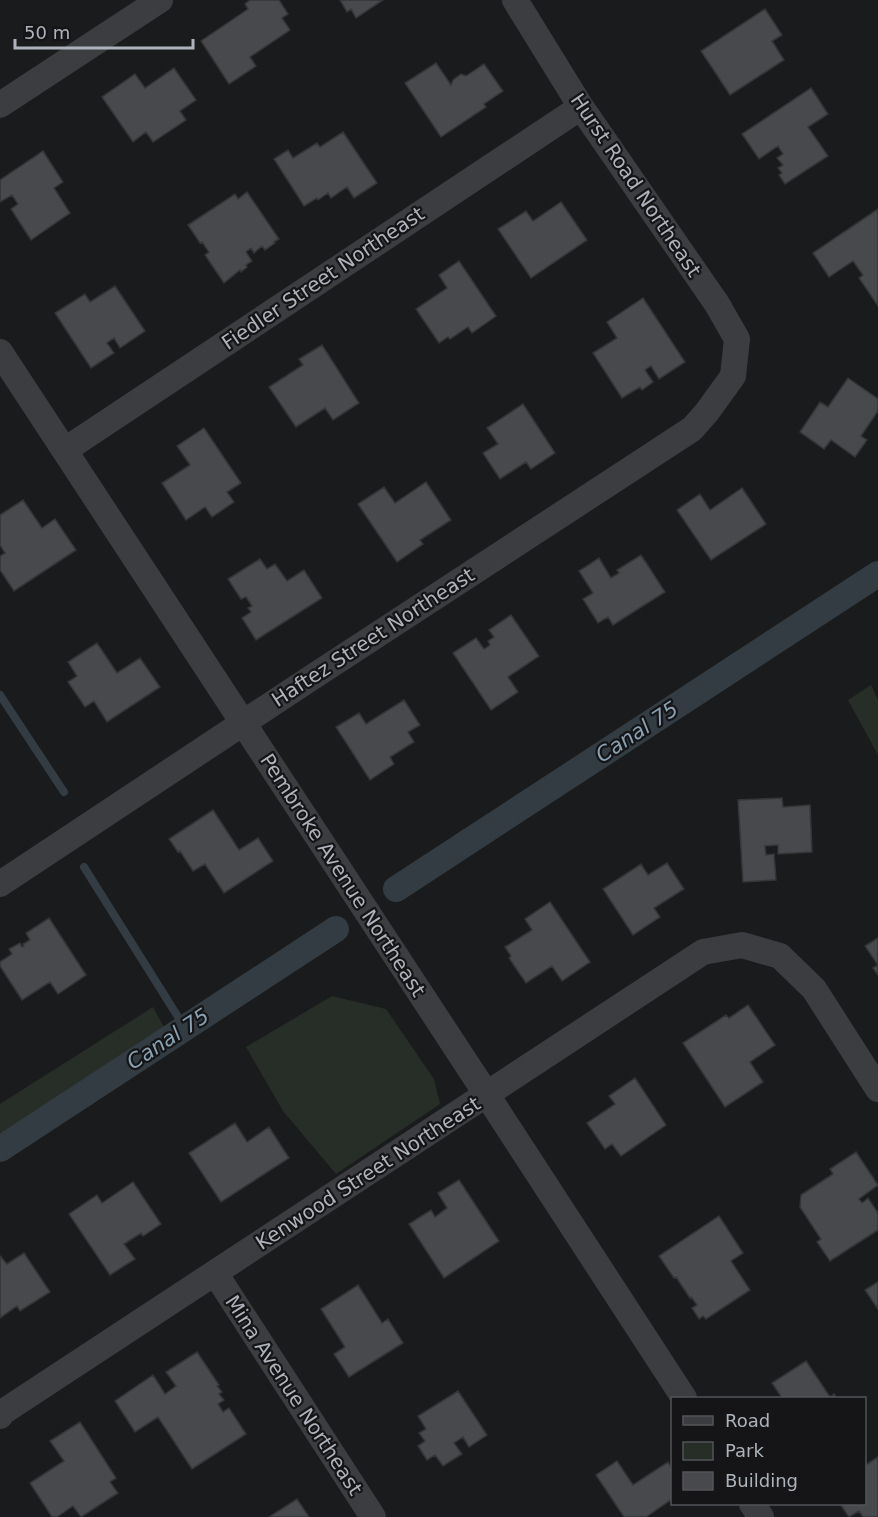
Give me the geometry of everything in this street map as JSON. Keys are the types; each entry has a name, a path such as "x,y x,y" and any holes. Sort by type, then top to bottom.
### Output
{"street":[{"path":"0,105 160,0"},
{"name":"Hurst Road Northeast","path":"515,0 582,107 717,304 737,339 733,376"},
{"name":"Fiedler Street Northeast","path":"65,450 582,107"},
{"name":"Pembroke Avenue Northeast","path":"0,352 683,1397"},
{"name":"Haftez Street Northeast","path":"0,884 692,429 733,376"},
{"name":"Kenwood Street Northeast","path":"0,1416 703,952 742,945 780,956 814,989 878,1089"},
{"name":"Mina Avenue Northeast","path":"214,1273 373,1517"}],"green space":[{"path":"871,685 878,700 878,755 848,700"},
{"path":"332,996 386,1009 434,1079 440,1104 336,1174 283,1111 246,1047"},
{"path":"153,1007 166,1031 0,1139 0,1104"}],"building":[{"path":"250,0 279,0 288,14 282,18 290,30 250,57 256,66 229,84 201,41 248,9 245,4"},
{"path":"340,0 383,0 356,18 351,9 347,12"},
{"path":"765,9 782,35 772,41 784,60 730,95 701,51"},
{"path":"436,63 451,85 453,80 461,74 466,76 484,64 503,91 484,104 486,107 441,137 405,83"},
{"path":"174,68 196,100 180,111 186,120 153,142 146,132 133,142 102,97 135,74 145,88"},
{"path":"811,88 828,114 808,127 828,156 785,184 779,175 782,173 778,168 783,165 777,158 783,154 778,146 759,159 742,134"},
{"path":"343,132 377,183 354,198 347,187 331,198 328,193 304,206 274,159 288,150 293,158 317,143 320,147"},
{"path":"43,151 63,182 54,188 70,213 31,240 11,209 18,204 12,195 0,202 0,180"},
{"path":"247,192 279,239 265,250 262,246 254,253 251,248 246,252 252,261 241,272 240,270 224,283 205,255 209,252 188,225 235,194 238,199"},
{"path":"561,202 587,240 531,278 498,229 526,211 533,221"},
{"path":"878,209 878,306 859,278 863,275 853,261 829,277 813,253"},
{"path":"459,261 496,316 472,333 468,327 450,339 448,337 439,343 416,309 447,288 439,275"},
{"path":"115,286 145,331 120,348 114,338 107,343 114,353 91,368 55,313 85,294 90,302"},
{"path":"643,298 685,362 659,379 651,366 645,370 653,382 642,390 640,387 622,398 593,353 617,338 607,322"},
{"path":"322,345 359,403 333,420 325,408 296,427 269,387 303,365 299,359"},
{"path":"848,378 878,399 878,411 861,436 867,440 855,457 831,440 824,449 800,432 820,402 828,407"},
{"path":"523,404 555,453 531,469 526,462 500,479 483,453 498,444 487,428"},
{"path":"204,428 241,483 227,492 234,502 212,517 205,507 186,520 162,483 190,465 177,446"},
{"path":"426,482 451,520 420,540 423,544 397,562 358,504 384,487 395,503"},
{"path":"742,488 766,524 711,560 677,510 700,494 710,510"},
{"path":"23,500 42,528 55,519 76,550 14,591 0,570 0,556 5,553 0,545 0,515"},
{"path":"641,555 665,592 613,625 608,617 598,623 583,599 593,593 579,571 599,558 611,578 619,573 617,570"},
{"path":"260,559 267,569 275,564 287,581 304,570 322,598 256,640 242,618 251,612 248,608 252,606 246,597 241,599 228,579"},
{"path":"511,615 539,656 508,677 518,692 491,710 453,653 476,638 484,649 490,645 488,641 494,637 489,630"},
{"path":"97,643 117,673 140,658 160,687 107,722 94,701 85,707 68,682 77,676 68,662"},
{"path":"404,700 420,725 408,732 414,742 390,757 394,764 370,780 336,727 359,713 366,724"},
{"path":"782,798 783,807 810,805 812,852 778,854 778,845 765,846 766,855 774,854 776,880 743,882 738,800"},
{"path":"213,810 239,850 258,838 273,861 224,893 205,864 193,871 169,839"},
{"path":"667,863 684,889 654,908 660,917 633,935 603,889 641,864 648,875"},
{"path":"550,902 590,962 562,981 552,966 526,983 509,958 511,956 505,947 532,930 525,919"},
{"path":"49,918 86,975 58,994 50,982 22,1000 0,966 0,962 12,954 9,949 20,943 22,947 30,940 26,933"},
{"path":"878,938 878,965 865,946"},
{"path":"878,965 878,975 873,968"},
{"path":"748,1005 775,1045 750,1062 763,1082 725,1107 683,1043 726,1015 729,1018"},
{"path":"635,1078 666,1125 621,1156 612,1144 605,1149 587,1123 615,1104 609,1096"},
{"path":"235,1123 247,1142 269,1127 289,1158 221,1202 189,1153"},
{"path":"856,1152 878,1185 859,1199 862,1203 868,1198 878,1213 878,1230 830,1261 817,1242 821,1239 800,1207 801,1195 833,1174 830,1169"},
{"path":"459,1180 499,1241 444,1278 409,1224 431,1210 435,1217 447,1208 438,1193"},
{"path":"133,1182 161,1224 143,1236 141,1233 124,1244 135,1259 110,1275 69,1214 97,1195 102,1203"},
{"path":"719,1216 743,1253 731,1261 750,1290 706,1319 703,1316 699,1319 692,1308 697,1305 659,1256"},
{"path":"24,1253 50,1292 20,1311 17,1306 0,1318 0,1256 7,1264"},
{"path":"878,1282 878,1309 865,1290"},
{"path":"358,1285 382,1323 388,1319 403,1343 349,1377 334,1354 345,1347 321,1309"},
{"path":"197,1352 222,1392 219,1394 224,1400 218,1404 223,1412 229,1408 246,1434 192,1469 158,1417 135,1432 115,1401 153,1375 165,1394 176,1386 166,1372"},
{"path":"806,1361 830,1397 781,1397 772,1383"},
{"path":"458,1391 487,1435 469,1447 463,1437 454,1443 462,1454 443,1466 435,1455 427,1460 418,1446 425,1441 419,1433 426,1429 418,1416"},
{"path":"80,1422 116,1478 110,1482 118,1493 81,1517 73,1506 57,1517 52,1517 30,1483 64,1461 50,1441"},
{"path":"878,1457 878,1517 863,1517 859,1511 849,1517 841,1505 866,1505 866,1465"},
{"path":"617,1461 633,1485 668,1462 671,1467 671,1500 646,1517 624,1517 596,1475"},
{"path":"297,1499 309,1517 269,1517"}],"waterway":[{"name":"Canal 75","path":"396,889 878,574"},
{"path":"0,695 64,792"},
{"path":"84,867 185,1028"},
{"name":"Canal 75","path":"0,1149 336,929"}]}
